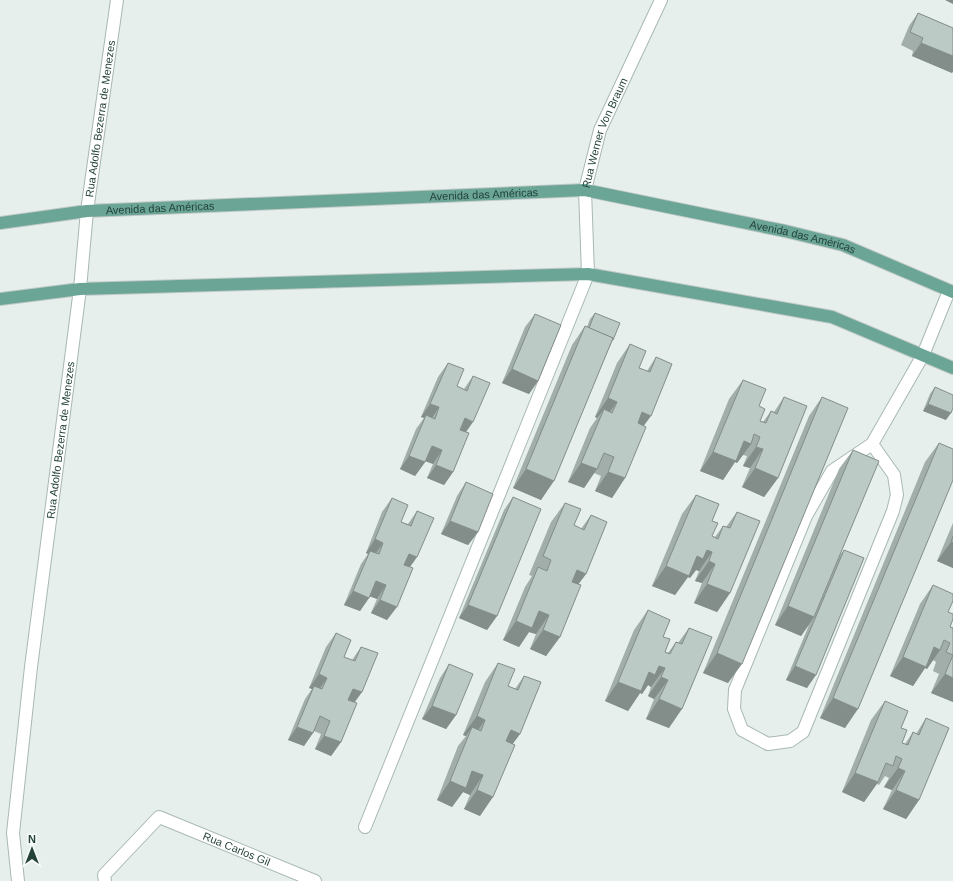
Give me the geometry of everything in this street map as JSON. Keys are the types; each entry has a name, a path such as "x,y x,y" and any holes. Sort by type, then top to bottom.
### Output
{"main road":[{"name":"Avenida das Américas","path":"0,223 87,211 585,190 786,231 843,245 951,291"},
{"path":"0,299 80,289 588,274 832,317 953,368"}],"street":[{"name":"Rua Adolfo Bezerra de Menezes","path":"18,881 13,833 31,667 80,289 87,211 117,0"},
{"name":"Rua Werner Von Braum","path":"588,274 585,190 600,130 661,0"},
{"path":"365,827 588,274"},
{"path":"872,444 894,475 897,495 893,511 803,732 790,741 768,744 742,730 734,709 735,690 806,516 832,471 872,444 923,355 951,291"},
{"name":"Rua Carlos Gil","path":"104,881 104,876 159,817 315,881"}],"building":[{"path":"918,13 953,28 953,56 921,43 923,38 910,32"},
{"path":"595,313 620,323 613,340 613,338 589,328"},
{"path":"535,314 561,325 538,381 512,369"},
{"path":"585,326 613,338 554,481 526,469"},
{"path":"630,344 646,351 639,368 650,372 656,357 672,364 651,416 642,412 638,423 646,427 625,478 608,472 614,457 604,453 597,469 581,463 604,409 612,413 617,402 608,398"},
{"path":"448,363 464,369 457,386 467,391 473,376 490,383 473,422 465,418 460,430 469,433 453,472 436,465 442,450 432,446 425,462 409,456 426,415 435,419 439,407 430,404"},
{"path":"743,380 766,389 759,406 765,409 760,421 766,423 771,411 777,414 784,397 807,406 778,478 755,468 763,449 756,447 760,437 754,434 751,444 744,441 736,461 713,452"},
{"path":"935,387 953,395 953,408 951,413 928,404"},
{"path":"822,397 848,408 742,664 717,653"},
{"path":"939,443 953,449 953,480 858,709 833,698"},
{"path":"853,450 879,461 814,617 788,606"},
{"path":"466,482 493,494 478,532 450,521"},
{"path":"696,495 719,504 712,521 718,523 712,536 718,539 723,526 730,528 737,512 760,521 730,593 707,584 715,564 709,561 712,552 707,550 703,559 697,556 689,576 666,566"},
{"path":"513,497 541,509 497,616 468,605"},
{"path":"392,498 408,505 401,522 411,526 417,511 434,518 417,557 409,554 404,565 413,568 397,607 380,600 386,585 376,581 369,598 353,591 370,551 379,554 383,543 375,539"},
{"path":"565,503 581,509 574,525 584,530 591,515 607,522 586,574 577,570 572,582 581,585 560,637 543,630 549,615 539,611 532,628 516,621 538,567 547,571 551,560 543,556"},
{"path":"844,550 864,558 816,675 795,666"},
{"path":"933,585 953,594 953,601 948,612 953,614 950,627 953,628 953,655 946,652 950,643 944,640 940,650 934,647 926,667 903,657"},
{"path":"648,610 670,620 663,637 670,639 665,652 670,654 676,642 682,644 689,628 712,637 682,709 659,699 668,680 661,677 665,668 659,666 655,675 649,672 641,691 618,682"},
{"path":"336,633 351,640 344,657 355,661 361,647 378,653 362,692 353,689 348,700 357,703 341,742 324,736 330,721 320,716 313,733 297,727 314,686 322,689 327,678 319,674"},
{"path":"953,655 953,678 945,674"},
{"path":"498,663 515,669 508,686 518,690 524,676 541,682 520,734 511,730 506,741 515,745 493,797 477,790 483,775 472,771 466,788 450,781 472,727 481,731 485,720 477,716"},
{"path":"449,664 473,674 456,715 432,706"},
{"path":"885,701 908,711 901,728 907,730 902,743 908,745 913,732 919,735 926,718 949,728 919,800 896,790 905,771 898,768 902,759 896,756 893,766 886,763 878,782 855,773"}]}
